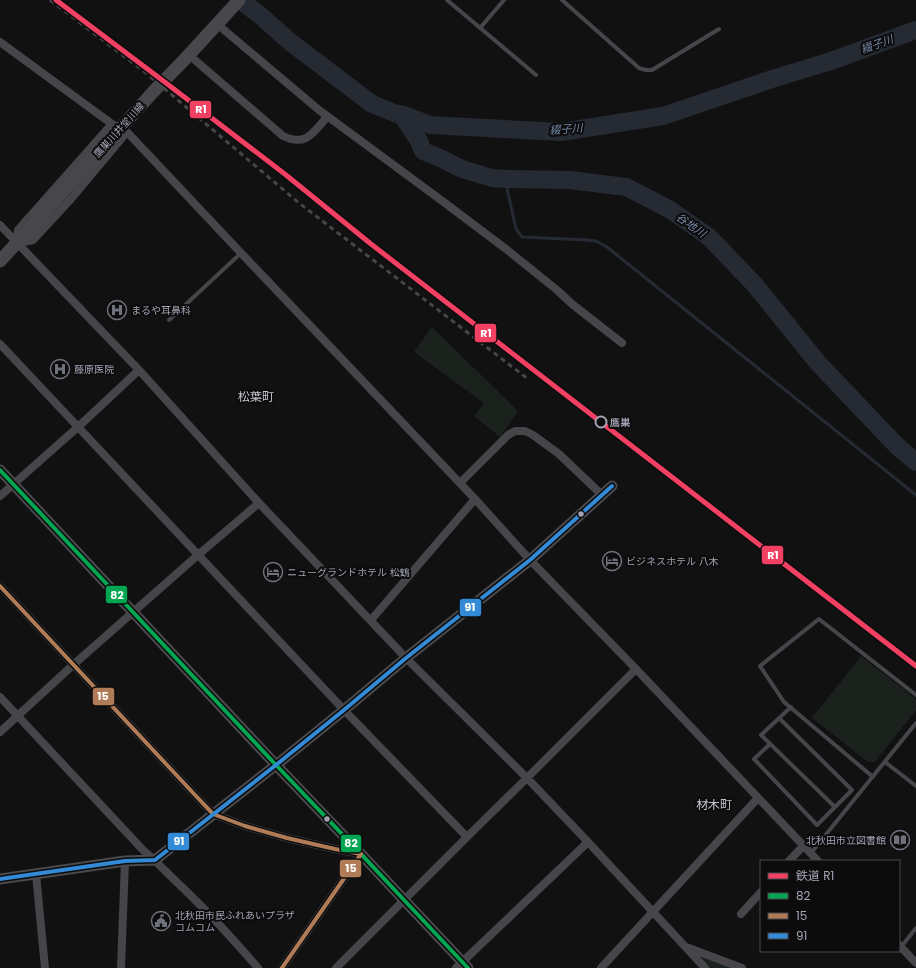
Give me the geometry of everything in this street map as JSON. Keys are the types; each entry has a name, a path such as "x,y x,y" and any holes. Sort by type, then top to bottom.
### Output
{"main road":[{"name":"鷹巣川井堂川線","path":"0,261 153,92 191,60 239,0"}],"street":[{"path":"220,22 327,117 506,249 622,343"},
{"path":"0,42 112,124 127,132 460,483 530,560 817,860"},
{"path":"191,60 283,136 290,139 303,140 311,135 327,117"},
{"path":"17,243 18,230 112,124"},
{"path":"17,243 33,240 71,199 127,132"},
{"path":"0,226 139,370 259,503 406,658 527,778 706,968"},
{"path":"0,344 344,710 467,837"},
{"path":"0,496 78,427 139,370"},
{"path":"460,483 508,435 515,431 525,431 559,454 602,495"},
{"path":"0,470 404,900 462,966 588,842"},
{"path":"0,879 125,861 155,860 276,765 406,658 530,560 612,486"},
{"path":"371,620 475,499"},
{"path":"0,732 73,665 259,503"},
{"path":"0,586 213,814 244,826 287,838 361,854"},
{"path":"336,968 636,669"},
{"path":"0,697 143,850 211,915 258,968"},
{"path":"601,968 758,798"},
{"path":"790,860 804,845"},
{"path":"282,968 361,854"},
{"path":"121,968 125,861"},
{"path":"36,874 45,968"},
{"path":"741,914 760,893"},
{"path":"900,946 916,963"},
{"path":"686,947 742,968"}],"lane":[{"path":"446,0 536,76"},
{"path":"480,28 504,0"},
{"path":"562,0 639,68 646,70 652,70 719,29"},
{"path":"169,320 241,253"},
{"path":"873,776 784,702 760,666 819,619 916,695"},
{"path":"790,707 761,735 835,807"},
{"path":"770,744 754,759 817,825 852,790 779,718"},
{"path":"812,853 916,723"},
{"path":"885,762 916,786"},
{"path":"900,946 916,928"}],"shaded area":[{"path":"432,327 518,411 500,437 474,416 484,403 414,352"},
{"path":"861,656 916,699 916,710 875,762 868,762 812,718"},
{"path":"686,947 742,968 705,968"}],"waterway":[{"name":"綴子川","path":"240,0 261,16 289,41 372,104 430,125 561,132 663,116 772,79 831,61 916,30"},
{"name":"谷地川","path":"401,114 419,141 423,151 462,169 492,178 570,180 626,187 669,209 709,237 755,285 818,363 897,446 916,462"},
{"path":"505,179 516,229 522,237 596,241 607,247 916,495"}],"railway":[{"path":"50,0 146,73 299,203 528,379"}],"rail line":[{"name":"R1","path":"56,0 286,175 371,244 916,666"}],"transit line":[{"name":"82","path":"0,470 468,968"},
{"name":"91","path":"0,879 125,861 155,860 276,765 406,658 530,560 612,486"},
{"name":"15","path":"0,586 213,814 245,826 287,838 361,854 282,968"}],"place":[{"name":"まるや耳鼻科","path":"117,310"},
{"name":"藤原医院","path":"60,369"},
{"name":"鷹巣","path":"601,422"},
{"name":"ビジネスホテル 八木","path":"612,561"},
{"name":"ニューグランドホテル 松鶴","path":"273,572"},
{"name":"北秋田市立図書館","path":"900,840"},
{"name":"北秋田市民ふれあいプラザ コムコム","path":"161,921"}],"district":[{"name":"松葉町","path":"256,396"},
{"name":"材木町","path":"714,804"}]}
